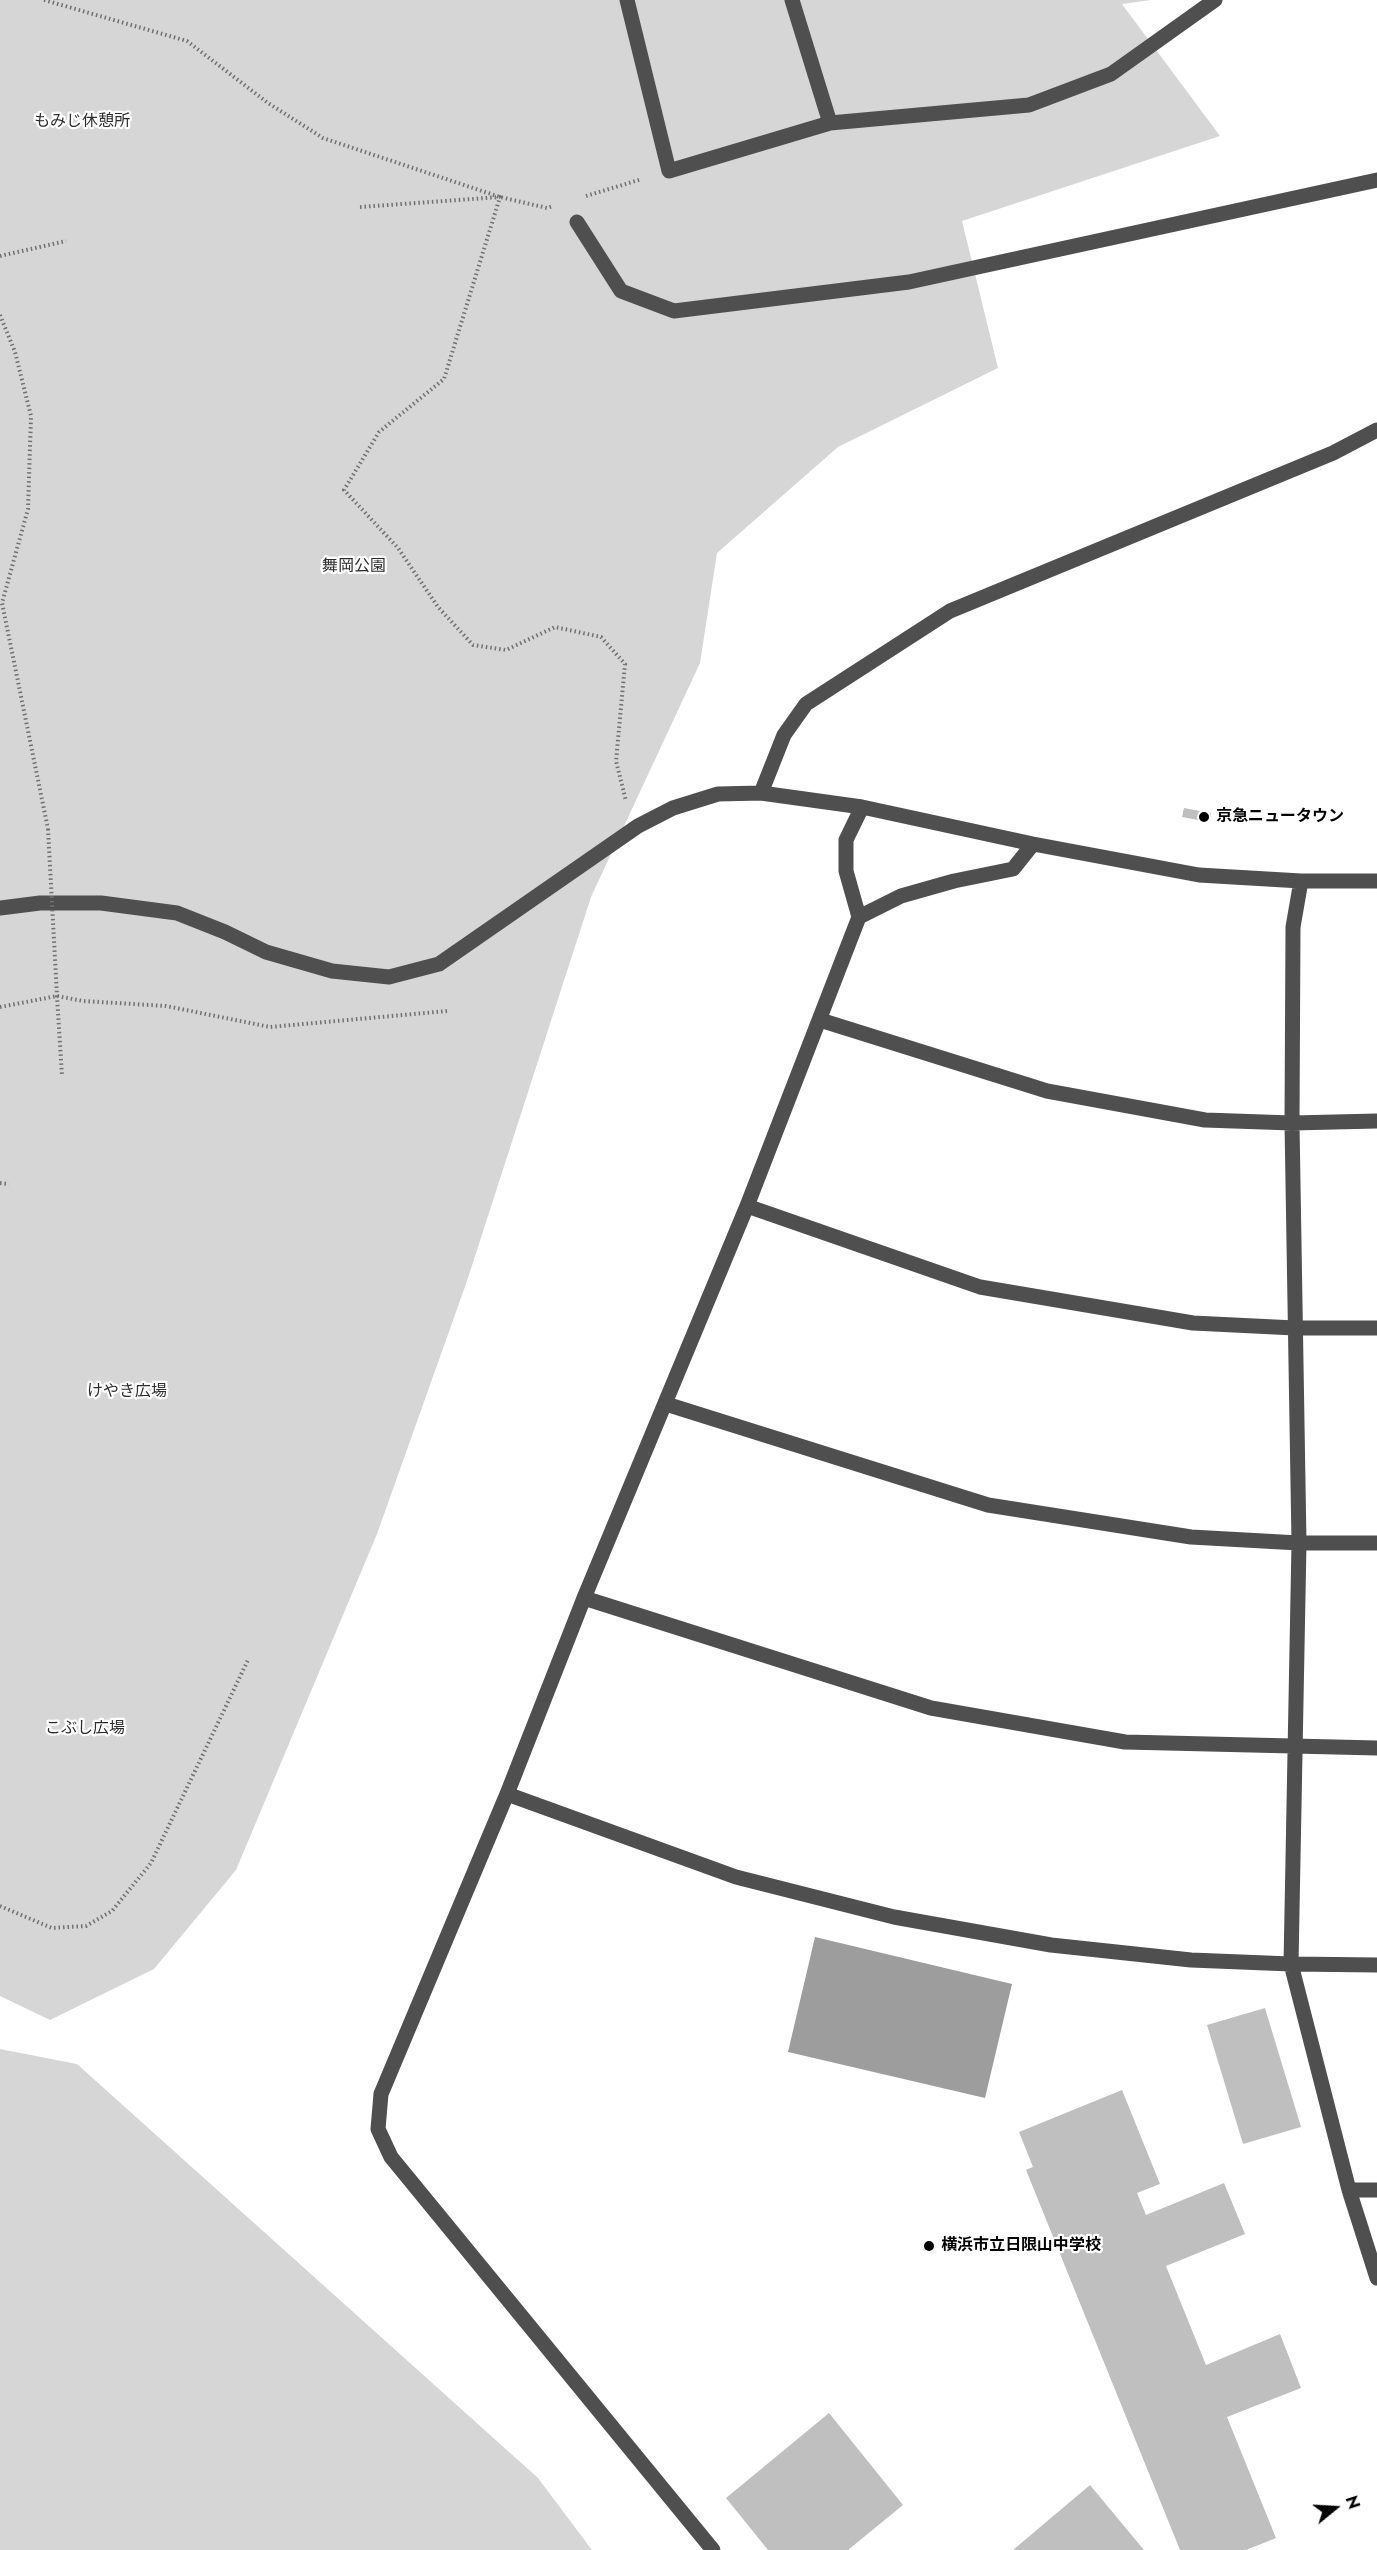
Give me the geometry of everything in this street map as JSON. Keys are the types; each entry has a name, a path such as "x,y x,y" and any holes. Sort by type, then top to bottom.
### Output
{"street":[{"path":"627,0 669,171 830,123 1029,105 1111,74 1215,0"},
{"path":"792,0 830,123"},
{"path":"578,222 621,291 674,311 909,282 1377,180"},
{"path":"761,793 784,735 806,704 950,611 1322,457 1377,430"},
{"path":"0,908 40,903 101,903 177,913 225,932 266,952 332,971 389,977 439,964 638,826 673,808 718,794 761,793 862,807 1033,844 1199,875 1301,881 1377,881"},
{"path":"713,2550 391,2157 378,2130 381,2094 507,1794 584,1598 747,1206 859,917 846,871 846,840 862,807"},
{"path":"859,917 902,896 1012,868 1033,844"},
{"path":"1301,881 1293,927 1292,1123 1299,1543 1291,1965 1349,2190 1377,2278"},
{"path":"820,1020 1047,1090 1204,1120 1292,1123 1377,1121"},
{"path":"747,1206 980,1287 1193,1323 1295,1328 1377,1328"},
{"path":"666,1404 988,1505 1191,1537 1299,1543 1377,1544"},
{"path":"584,1598 931,1708 1125,1742 1294,1748 1377,1748"},
{"path":"507,1794 736,1877 894,1917 1051,1945 1191,1960 1291,1965 1377,1965"},
{"path":"1349,2190 1377,2190"}],"path":[{"path":"44,0 187,41 268,103 323,138 500,196 547,208 558,204"},
{"path":"580,198 669,171"},
{"path":"360,207 500,196"},
{"path":"500,196 444,379 379,432 344,490 398,548 438,607 473,645 506,650 555,627 601,637 625,664 616,761 627,804 638,826"},
{"path":"0,256 66,241"},
{"path":"0,315 15,352 31,416 28,509 1,604 48,829 62,1076"},
{"path":"0,1007 57,996 83,1001 166,1006 270,1027 447,1011"},
{"path":"0,1183 9,1184"},
{"path":"0,1906 52,1928 86,1926 112,1911 151,1863 248,1660"}],"green space":[{"name":"舞岡公園","path":"0,0 1151,0 1122,4 1220,136 962,221 998,368 838,447 717,553 700,663 591,897 467,1281 377,1534 236,1870 154,1969 50,2020 0,1996"},
{"path":"0,2049 77,2064 538,2478 592,2550 0,2550"}],"shaded area":[{"path":"815,1937 1012,1984 985,2098 788,2052"}],"building":[{"path":"1184,808 1211,813 1209,822 1182,817"},
{"path":"1265,2008 1301,2127 1243,2144 1207,2025"},
{"path":"1122,2090 1160,2184 1137,2193 1146,2215 1224,2183 1245,2234 1166,2266 1206,2365 1280,2334 1301,2388 1227,2417 1276,2538 1246,2550 1180,2550 1026,2170 1033,2167 1019,2132"},
{"path":"829,2413 903,2505 848,2550 768,2550 726,2498"},
{"path":"1090,2485 1144,2550 1013,2550"}],"place":[{"name":"京急ニュータウン","path":"1204,817"},
{"name":"横浜市立日限山中学校","path":"929,2246"}],"park label":[{"name":"もみじ休憩所","path":"82,122"},
{"name":"けやき広場","path":"127,1392"},
{"name":"こぶし広場","path":"85,1729"}]}
